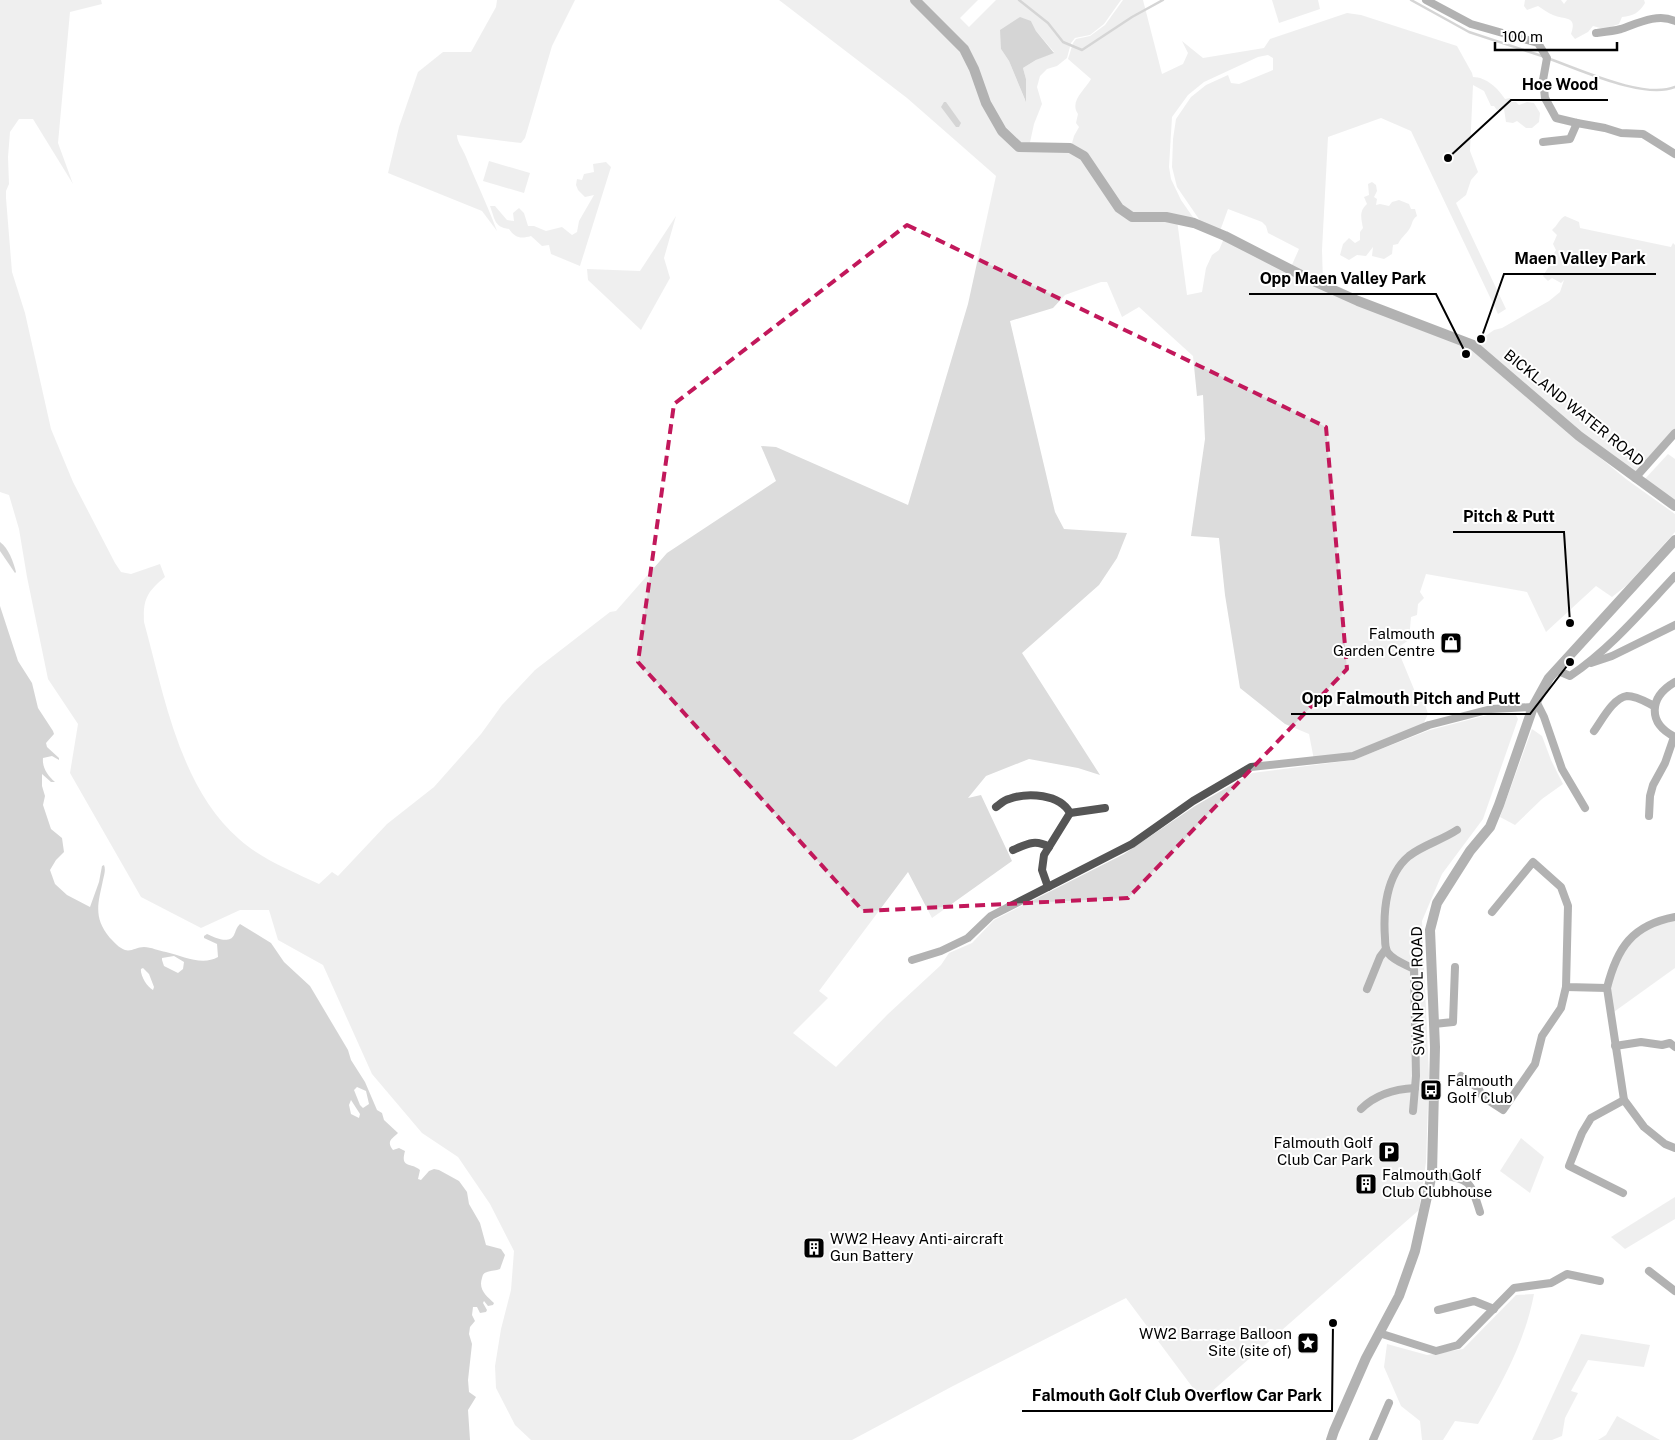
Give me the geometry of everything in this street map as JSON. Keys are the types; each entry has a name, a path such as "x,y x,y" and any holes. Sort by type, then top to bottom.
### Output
{"street":[{"name":"BICKLAND WATER ROAD","path":"915,0 964,49 974,69 986,103 1002,131 1019,146 1029,148 1070,148 1084,156 1119,208 1132,217 1166,217 1194,223 1260,253 1308,279 1358,301 1473,345 1579,436 1675,506"},
{"path":"1426,0 1470,24 1538,43 1548,58 1543,80 1545,98 1556,118 1621,133 1643,134 1675,154"},
{"path":"1596,33 1619,30 1634,23 1666,16 1675,21"},
{"path":"1543,142 1570,139 1578,123"},
{"path":"1635,478 1675,433"},
{"name":"SWANPOOL ROAD","path":"1331,1440 1366,1358 1399,1296 1415,1251 1432,1174 1434,1024 1430,975 1430,930 1437,903 1470,851 1490,827 1534,704 1549,678 1675,540"},
{"path":"1556,670 1570,676 1587,664 1603,651 1675,576"},
{"path":"1587,664 1612,656 1675,625"},
{"path":"1649,816 1650,796 1653,785 1665,763 1674,737 1663,730 1656,719 1654,706 1660,694 1675,682"},
{"path":"1594,730 1615,703 1626,696 1636,697 1654,706"},
{"path":"912,960 941,951 968,938 991,916 1132,844 1193,801 1251,767 1353,756 1430,725 1491,709 1534,704 1544,716 1562,768 1585,808"},
{"path":"996,807 1008,799 1024,795 1047,797 1065,804 1070,813"},
{"path":"1070,813 1105,808"},
{"path":"1048,887 1042,870 1044,855 1070,813"},
{"path":"1413,1111 1415,1088 1414,969 1392,958 1386,949 1384,922 1386,902 1390,886 1399,868 1409,856 1456,830"},
{"path":"1013,850 1028,844 1041,842 1050,847"},
{"path":"1461,1076 1478,1088 1483,1097 1503,1110 1535,1064 1542,1036 1561,1008 1566,987 1568,906 1561,887 1533,862 1492,912"},
{"path":"1675,917 1662,919 1651,924 1628,941 1620,951 1607,988 1624,1100 1644,1127 1665,1144 1675,1148"},
{"path":"1367,989 1380,957 1386,949"},
{"path":"1434,1024 1452,1022 1455,967"},
{"path":"1566,987 1607,988"},
{"path":"1615,1046 1640,1042 1662,1046 1670,1043 1675,1047"},
{"path":"1361,1109 1371,1100 1389,1091 1415,1088"},
{"path":"1623,1194 1569,1166 1582,1132 1591,1118 1624,1100"},
{"path":"1432,1174 1463,1178 1473,1188 1480,1212"},
{"path":"1648,1271 1675,1291"},
{"path":"1379,1333 1436,1351 1458,1345 1514,1288 1550,1283 1568,1274 1600,1281"},
{"path":"1438,1310 1474,1301 1494,1309"},
{"path":"1373,1440 1389,1403"}],"highlighted area":[{"path":"907,225 1326,427 1347,669 1128,898 863,911 638,662 674,404"}],"shaded area":[{"path":"0,0 101,0 102,4 70,12 58,143 73,184 33,119 19,119 10,132 8,157 9,184 6,198 12,272 25,313 51,429 73,482 121,572 131,574 160,564 165,577 147,596 144,607 144,622 177,739 188,767 202,794 219,818 239,839 257,853 319,884 332,872 338,876 387,824 434,787 481,734 502,705 535,670 610,612 616,611 667,553 776,481 761,446 776,447 908,505 968,304 996,176 907,98 779,0 978,0 960,18 969,27 996,0 1121,0 1104,24 1090,35 1075,38 1071,43 1067,58 1057,66 1047,69 1040,76 1037,87 1042,104 1034,124 1029,147 1019,147 1070,149 1083,157 1132,217 1177,220 1187,295 1202,292 1206,268 1212,255 1219,250 1225,236 1309,279 1473,345 1557,422 1626,479 1675,514 1675,532 1627,585 1612,597 1596,586 1546,632 1527,592 1426,574 1420,592 1424,598 1418,604 1417,615 1411,617 1409,640 1397,648 1418,699 1425,704 1428,714 1421,729 1353,756 1314,760 1309,734 1285,724 1240,688 1225,595 1219,538 1191,536 1205,439 1203,395 1197,396 1193,356 1139,307 1122,317 1107,282 1101,282 1065,295 1053,308 1010,321 1055,512 1064,529 1127,533 1117,558 1099,585 1022,653 1100,775 1078,768 1029,759 986,776 968,798 981,795 1012,861 932,918 908,872 819,991 828,998 793,1033 836,1067 888,1014 941,965 949,953 972,943 994,920 1124,854 1195,806 1252,773 1353,760 1430,730 1495,713 1515,713 1518,719 1483,819 1442,874 1422,921 1429,1075 1426,1162 1419,1210 1202,1400 1126,1298 852,1440 531,1440 515,1425 496,1388 495,1366 501,1329 511,1290 514,1251 490,1204 458,1157 422,1133 372,1074 323,965 278,940 269,910 240,910 201,928 141,897 70,773 78,724 48,679 19,529 9,495 0,492","holes":["1031,21 1036,31 1054,52 1023,68 1026,79 1025,100 1009,61 1001,49"]},
{"path":"497,0 575,0 552,46 525,138 521,143 457,135 497,231 482,211 388,173 399,127 418,72 443,52 471,52 496,7"},
{"path":"1123,0 1143,0 1162,74 1183,64 1188,53 1182,41 1203,58 1264,48 1270,39 1347,13 1361,15 1457,46 1473,77 1487,81 1505,99 1510,98 1512,102 1516,102 1519,105 1527,102 1534,103 1540,113 1539,122 1532,128 1526,128 1517,121 1513,123 1506,122 1504,109 1497,110 1494,106 1491,106 1484,91 1473,85 1470,151 1478,172 1471,180 1466,195 1456,203 1506,309 1498,314 1411,131 1381,118 1328,137 1322,250 1323,283 1291,267 1299,249 1268,233 1266,226 1262,222 1228,209 1220,231 1203,225 1177,187 1172,167 1176,119 1191,97 1206,85 1228,75 1231,83 1239,84 1273,70 1273,58 1268,55 1258,57 1204,82 1188,95 1172,117 1169,167 1171,179 1181,200 1197,223 1133,215 1120,207 1071,147 1079,127 1076,123 1078,114 1075,105 1091,79 1068,59 1076,39 1090,36 1105,25"},
{"path":"1272,0 1318,0 1320,9 1279,23"},
{"path":"1525,0 1561,0 1564,4 1567,0 1644,0 1645,3 1635,13 1622,17 1619,24 1604,29 1593,26 1588,32 1575,39 1571,34 1573,24 1569,19 1551,14 1538,6 1527,10 1524,6"},
{"path":"1020,17 1031,21 1036,31 1054,53 1036,60 1023,68 1026,79 1026,102 1009,61 1001,49 1000,30"},
{"path":"946,102 961,123 959,127 956,127 941,107"},
{"path":"489,161 530,173 524,193 483,181"},
{"path":"606,162 611,167 580,266 551,254 549,245 542,246 531,236 516,236 509,229 500,226 496,222 490,206 495,206 507,220 514,221 513,213 519,208 524,213 528,226 534,226 546,231 562,227 572,235 577,232 579,221 594,195 585,197 578,190 576,185 577,179 582,180 584,174 594,172 593,164"},
{"path":"1372,182 1376,185 1377,191 1374,197 1377,199 1376,205 1389,206 1392,202 1399,200 1409,204 1411,209 1415,209 1417,216 1410,229 1398,244 1393,245 1392,254 1384,259 1372,256 1373,247 1366,256 1357,255 1349,260 1340,255 1343,244 1349,238 1355,243 1360,240 1360,232 1363,228 1362,212 1367,204 1364,197 1369,195 1368,184"},
{"path":"676,216 664,258 670,278 641,330 588,280 587,269 640,271"},
{"path":"1565,216 1579,222 1580,228 1671,247 1673,243 1675,245 1675,430 1635,475 1580,435 1474,344 1494,330 1502,328 1549,301 1560,292 1564,280 1561,283 1552,278 1548,281 1543,276 1551,263 1550,254 1553,255 1556,250 1553,244 1557,235 1552,230"},
{"path":"1668,454 1675,459 1675,501 1644,480"},
{"path":"0,542 6,548 14,564 15,573 0,551"},
{"path":"0,606 18,661 32,683 38,708 54,734 46,743 47,747 59,758 59,760 52,756 43,758 46,772 55,782 51,782 42,774 42,786 45,796 43,805 51,829 62,838 64,852 50,870 55,884 67,895 90,907 99,882 102,866 104,865 105,872 98,910 99,917 110,938 125,950 147,947 192,959 212,960 218,957 217,944 204,938 204,936 207,934 225,940 232,938 240,924 271,943 284,962 310,986 348,1050 351,1060 365,1082 377,1110 382,1113 384,1120 398,1133 390,1142 393,1150 399,1148 405,1151 405,1163 420,1170 418,1179 421,1180 429,1171 434,1169 459,1181 467,1192 469,1204 480,1223 486,1245 501,1249 505,1255 500,1269 485,1273 481,1282 482,1289 494,1303 493,1305 488,1306 484,1301 483,1303 487,1310 480,1313 477,1307 473,1307 472,1315 475,1321 470,1327 469,1334 472,1344 468,1380 469,1392 476,1397 468,1410 470,1440 0,1440","holes":["174,956 184,962 183,969 178,973 164,966 162,958","143,968 149,974 154,987 153,990 144,981 141,969","357,1087 366,1091 369,1104 363,1108 354,1090","351,1100 360,1114 359,1118 351,1114 349,1105"]},
{"path":"1532,729 1542,736 1563,784 1542,799 1515,825 1500,817"},
{"path":"1675,917 1675,968 1611,1014 1607,988 1612,970 1640,931"},
{"path":"1521,1138 1544,1157 1530,1193 1500,1171"},
{"path":"1675,1197 1675,1219 1625,1249 1611,1237"},
{"path":"1534,1294 1525,1329 1512,1362 1478,1424 1455,1421 1443,1440 1422,1440 1420,1421 1401,1406 1384,1367 1387,1344 1427,1355 1463,1349 1516,1295"},
{"path":"1581,1334 1650,1345 1644,1367 1588,1360 1571,1391 1578,1393 1565,1418 1562,1436 1552,1440 1532,1440"},
{"path":"1617,1416 1660,1440 1598,1440 1606,1435"}],"waterway":[{"path":"1019,0 1048,23 1063,42 1082,50 1132,17 1163,0"},
{"path":"1411,0 1469,32 1542,56"},
{"path":"1547,58 1611,82 1646,90 1662,90 1675,87"}],"place":[{"name":"Hoe Wood","path":"1448,158"},
{"name":"Maen Valley Park","path":"1481,339"},
{"name":"Opp Maen Valley Park","path":"1466,354"},
{"name":"Pitch & Putt","path":"1570,623"},
{"name":"Falmouth Garden Centre","path":"1451,643"},
{"name":"Opp Falmouth Pitch and Putt","path":"1570,662"},
{"name":"Falmouth Golf Club","path":"1431,1090"},
{"name":"Falmouth Golf Club Car Park","path":"1389,1152"},
{"name":"Falmouth Golf Club Clubhouse","path":"1366,1184"},
{"name":"WW2 Heavy Anti-aircraft Gun Battery","path":"814,1248"},
{"name":"Falmouth Golf Club Overflow Car Park","path":"1333,1323"},
{"name":"WW2 Barrage Balloon Site (site of)","path":"1308,1343"}]}
